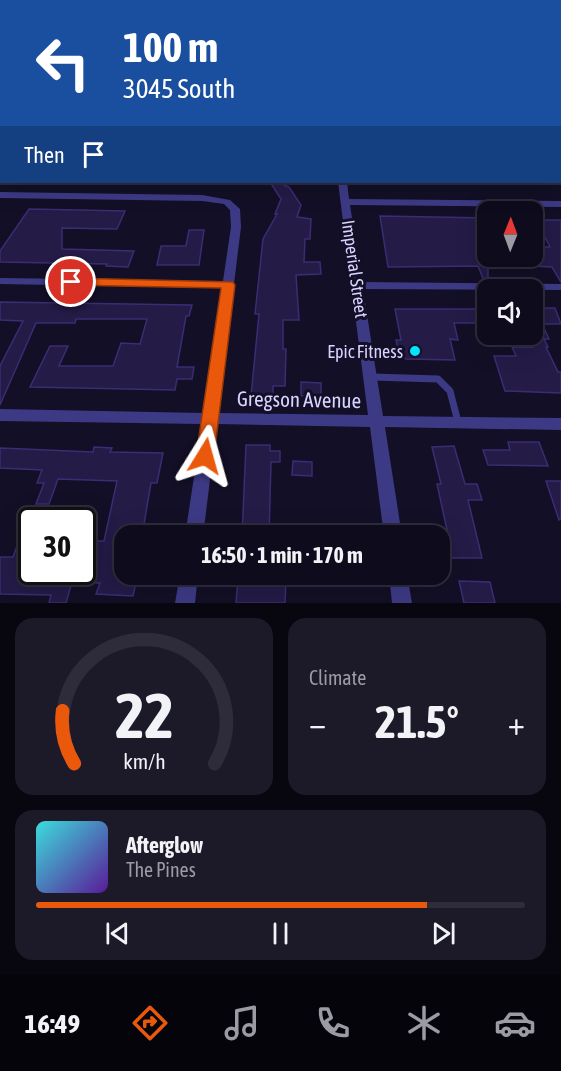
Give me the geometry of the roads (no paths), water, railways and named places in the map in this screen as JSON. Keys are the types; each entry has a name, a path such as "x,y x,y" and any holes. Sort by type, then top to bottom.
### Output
{"street":[{"name":"Imperial Street","path":"342,183 391,525"},
{"path":"0,195 192,197 227,202 235,209 237,220 229,285 195,525"},
{"path":"345,202 561,204"},
{"path":"0,281 229,285"},
{"path":"357,285 561,287"},
{"name":"Gregson Avenue","path":"0,415 561,423"},
{"path":"185,603 187,585"},
{"path":"400,585 402,603"}],"lane":[{"path":"370,377 444,381 450,390 458,422"}],"place":[{"name":"Epic Fitness","path":"415,351"}]}
